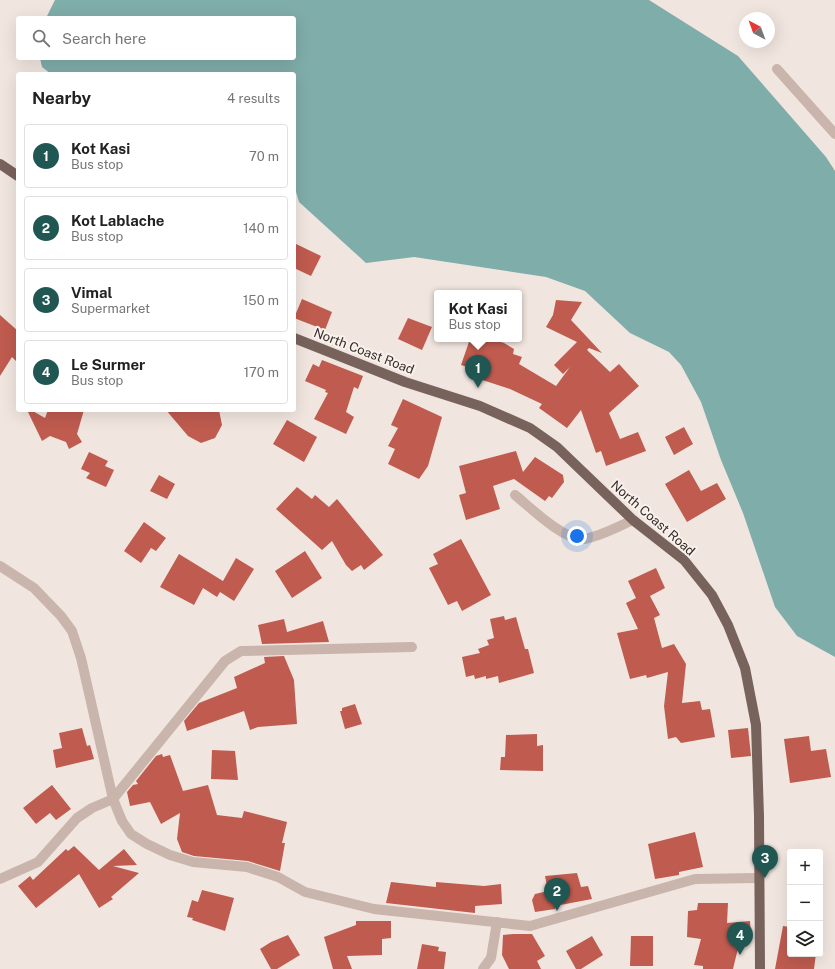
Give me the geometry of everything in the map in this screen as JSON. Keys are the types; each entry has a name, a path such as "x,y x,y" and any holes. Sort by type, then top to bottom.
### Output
{"main road":[{"path":"0,164 16,175"},
{"name":"North Coast Road","path":"296,339 405,382 480,406 530,428 557,447 633,520 684,560 712,594 728,625 745,668 756,725 759,816 758,878 760,969"}],"street":[{"path":"777,69 835,134"},
{"path":"515,494 564,534 574,538 582,539 593,537 633,520"},
{"path":"0,566 34,588 61,616 72,631 81,658 113,799 122,821 131,834 147,844 194,862 247,867 278,877 304,892 374,909 530,926 694,879 758,878"},
{"path":"0,879 38,862 77,818 92,808 113,799 225,661 241,651 412,647"},
{"path":"483,969 491,958 497,922"}],"water":[{"path":"55,0 649,0 738,56 826,157 835,171 835,657 797,636 775,607 743,513 721,460 701,402 681,365 669,352 630,333 585,291 546,277 414,257 366,263 299,202 296,192 296,72 48,72 42,67 40,60 296,60 296,16 47,16"}],"building":[{"path":"296,244 321,256 311,276 296,269"},
{"path":"302,299 332,312 325,330 296,319 296,313"},
{"path":"556,300 582,302 571,320 602,353 589,348 587,350 610,372 619,364 639,386 609,413 620,439 638,432 646,451 606,466 601,451 596,453 581,410 567,428 539,408 542,404 510,389 470,376 473,369 461,365 469,342 501,342 514,349 513,354 522,357 519,364 556,386 570,367 563,374 554,365 577,342 546,327 553,315"},
{"path":"0,315 16,329 16,361 12,357 0,376"},
{"path":"408,318 432,327 422,350 398,339"},
{"path":"322,360 363,376 358,389 354,387 346,412 354,417 346,434 314,419 328,393 325,392 326,390 305,381 313,364 319,367"},
{"path":"403,399 442,417 428,466 419,479 388,464 395,449 388,446 398,428 391,425"},
{"path":"28,412 34,412 45,418 47,412 83,412 77,434 82,442 69,449 66,442 50,436 42,441"},
{"path":"168,412 219,412 222,425 215,438 201,443 188,436"},
{"path":"287,420 317,437 304,462 273,444"},
{"path":"684,427 693,444 674,455 665,437"},
{"path":"516,451 523,472 535,457 563,475 564,482 552,498 549,496 545,501 514,479 493,486 500,509 466,520 459,495 466,493 459,466"},
{"path":"89,452 108,461 105,466 114,470 106,487 86,478 90,473 81,469"},
{"path":"689,470 701,491 717,483 726,499 687,522 665,484"},
{"path":"159,475 175,484 167,499 150,491"},
{"path":"297,487 312,499 315,495 329,507 337,499 383,555 364,570 361,565 352,571 346,565 332,541 322,550 276,509"},
{"path":"144,522 166,538 156,551 151,548 141,563 124,551"},
{"path":"461,539 491,595 462,611 457,601 448,605 429,568 438,564 433,554"},
{"path":"305,551 322,578 292,598 275,571"},
{"path":"179,554 223,581 236,558 254,569 234,601 220,592 217,597 203,588 194,605 160,587"},
{"path":"656,568 665,588 650,596 660,615 654,618 662,648 674,644 686,664 682,703 700,701 702,710 710,709 715,737 681,743 676,737 668,739 664,706 668,672 647,678 646,675 630,679 617,633 638,629 626,603 636,598 628,581"},
{"path":"504,616 505,620 516,617 525,649 528,649 534,673 499,683 498,676 486,679 486,676 475,679 474,675 466,677 462,657 480,653 478,649 489,645 487,640 494,638 490,619"},
{"path":"284,619 287,632 323,621 329,642 262,644 258,625"},
{"path":"284,656 294,680 297,724 258,727 250,730 244,711 187,731 184,721 199,703 237,688 234,677 265,663 264,657"},
{"path":"355,704 362,724 345,729 340,711 342,711 342,708"},
{"path":"82,728 87,746 90,745 94,759 56,768 53,750 62,748 59,733"},
{"path":"748,728 751,756 731,758 728,730"},
{"path":"537,734 537,746 543,745 543,771 500,770 501,757 505,757 506,735"},
{"path":"809,736 811,751 826,749 831,777 790,783 784,739"},
{"path":"212,750 235,751 238,780 211,779"},
{"path":"162,754 163,757 170,755 183,791 208,785 217,815 242,818 244,811 287,822 282,843 285,843 280,871 248,861 194,856 182,852 177,839 180,813 161,824 150,802 130,806 127,792 133,785 138,784 136,781 156,756"},
{"path":"52,785 71,809 56,820 50,813 36,824 23,808"},
{"path":"695,832 703,867 679,872 679,875 655,879 648,844"},
{"path":"74,846 99,870 124,849 137,865 113,866 139,873 111,897 113,899 99,908 79,874 36,908 18,886 30,876 33,880 66,849 68,851"},
{"path":"577,873 581,887 588,886 592,899 555,906 555,909 535,912 532,900 535,894 548,891 545,876"},
{"path":"391,882 436,887 436,882 484,886 501,884 502,904 475,906 475,913 386,903"},
{"path":"202,890 234,898 225,931 187,917 192,900 198,902"},
{"path":"698,903 728,903 727,923 750,921 751,939 740,940 733,969 703,969 703,966 694,965 701,939 687,937 688,911 697,910"},
{"path":"356,921 391,921 391,938 382,939 382,955 347,956 352,969 333,969 324,937 356,925"},
{"path":"783,926 787,927 787,957 816,957 814,969 775,969"},
{"path":"532,934 545,956 537,961 541,969 509,969 502,955 503,935"},
{"path":"288,935 300,955 277,969 271,969 260,949 271,942"},
{"path":"592,936 603,955 581,969 576,969 566,951"},
{"path":"631,936 653,936 653,966 630,966"},
{"path":"422,944 439,947 438,951 446,952 444,969 417,969"}],"place":[{"name":"Kot Kasi","path":"478,388"},
{"name":"Vimal","path":"765,878"},
{"name":"Kot Lablache","path":"557,911"},
{"name":"Le Surmer","path":"740,955"}]}
